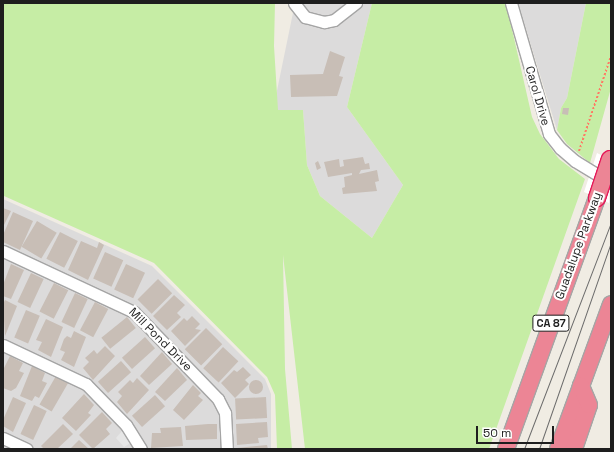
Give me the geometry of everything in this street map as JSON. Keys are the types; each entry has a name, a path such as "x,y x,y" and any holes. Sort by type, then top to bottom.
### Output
{"highway":[{"name":"Guadalupe Parkway","path":"506,449 597,198 610,158"},
{"path":"566,449 581,386 611,304"}],"street":[{"path":"294,3 305,17 324,22 334,20 356,3"},
{"name":"Carol Drive","path":"511,3 544,124 553,141 575,161 611,184"},
{"name":"Mill Pond Drive","path":"3,251 134,312 218,399 225,413 227,449"},
{"path":"3,345 86,384 126,425 141,449"},
{"path":"3,438 27,449"}],"path":[{"path":"575,161 611,56"}],"shaded area":[{"path":"295,3 372,3 347,107 403,185 372,238 320,196 307,165 303,110 273,110"},
{"path":"518,3 586,3 567,98 561,108 557,130"},
{"path":"3,199 152,266 265,379 271,394 271,449 3,449"},
{"path":"122,431 132,442 124,447 116,438"}],"green space":[{"path":"3,3 275,3 274,46 278,110 303,110 307,165 320,196 372,238 403,185 347,107 372,3 506,3 532,117 540,134 559,159 585,179 489,449 305,449 283,255 285,369 292,449 277,449 275,395 267,377 154,263 4,196"},
{"path":"586,3 611,3 611,88 590,163 567,144 557,130 561,108 567,98"}],"pier":[{"path":"597,153 611,160 609,203 584,192"}],"building":[{"path":"330,51 345,57 339,76 343,77 337,96 291,97 290,75 323,74"},
{"path":"563,108 569,108 568,115 562,114"},
{"path":"363,157 365,164 369,163 370,169 361,170 359,174 377,170 379,181 375,182 377,191 343,194 342,188 345,187 344,177 352,175 352,173 328,177 324,162 339,159 340,167 344,166 343,160"},
{"path":"318,161 321,168 317,170 315,163"},
{"path":"3,208 11,211 3,227"},
{"path":"13,212 33,221 20,250 3,242 3,235"},
{"path":"37,221 57,233 41,259 22,247"},
{"path":"60,232 78,241 64,268 46,259"},
{"path":"81,241 97,248 99,242 104,245 88,280 68,270"},
{"path":"105,252 123,260 111,287 93,278"},
{"path":"11,264 24,270 11,299 3,296 3,285"},
{"path":"126,264 145,273 133,298 114,289"},
{"path":"31,273 44,279 30,308 17,302"},
{"path":"158,279 172,293 152,314 137,300"},
{"path":"54,283 68,290 54,319 39,312"},
{"path":"75,293 88,299 74,328 61,322"},
{"path":"174,295 185,305 177,313 181,317 167,330 153,316"},
{"path":"5,300 17,306 5,336 3,304"},
{"path":"95,302 108,309 93,337 80,330"},
{"path":"26,310 40,316 28,343 14,338"},
{"path":"192,316 200,324 195,329 201,330 185,346 171,331 184,318 187,321"},
{"path":"127,317 136,328 110,349 101,338"},
{"path":"46,319 63,327 51,357 38,350 42,342 36,340"},
{"path":"206,328 222,344 201,365 185,349"},
{"path":"74,331 86,337 74,367 61,360 65,352 60,350 64,339 67,336 71,338"},
{"path":"145,337 155,348 132,369 122,358"},
{"path":"105,346 115,356 93,380 83,368 89,362 85,358 94,350 97,354"},
{"path":"223,347 238,361 219,383 203,368"},
{"path":"162,352 172,364 149,385 140,376"},
{"path":"10,356 23,363 19,371 24,373 16,388 11,391 3,388 4,368"},
{"path":"121,361 131,372 108,393 98,382"},
{"path":"32,366 45,373 42,381 47,383 39,398 35,396 32,401 20,396"},
{"path":"243,367 251,375 245,380 249,384 235,398 221,383 234,370 237,372"},
{"path":"177,368 187,380 165,401 155,392"},
{"path":"56,376 68,383 52,412 40,405"},
{"path":"137,378 149,390 127,414 117,402 122,396 118,392 130,380 133,383"},
{"path":"256,380 261,382 263,387 261,392 256,394 251,392 249,387 251,382"},
{"path":"193,385 201,393 198,396 203,400 184,420 173,410"},
{"path":"84,394 94,405 88,413 91,415 76,431 62,418"},
{"path":"155,395 165,406 142,427 132,416"},
{"path":"13,397 26,403 13,432 3,426 3,420"},
{"path":"266,397 267,418 236,420 235,399"},
{"path":"34,405 47,411 33,440 20,434"},
{"path":"102,412 112,423 106,429 110,434 93,449 79,435"},
{"path":"267,422 268,437 258,438 259,443 237,445 236,424"},
{"path":"63,424 73,434 57,449 44,449 41,446"},
{"path":"217,424 217,439 186,440 185,426"},
{"path":"181,427 183,446 151,448 152,433 161,433 160,428"},
{"path":"79,440 89,449 70,449"},
{"path":"267,445 268,449 237,449 237,448"}],"tram line":[{"path":"524,449 611,222"},
{"path":"539,449 611,242"}]}
